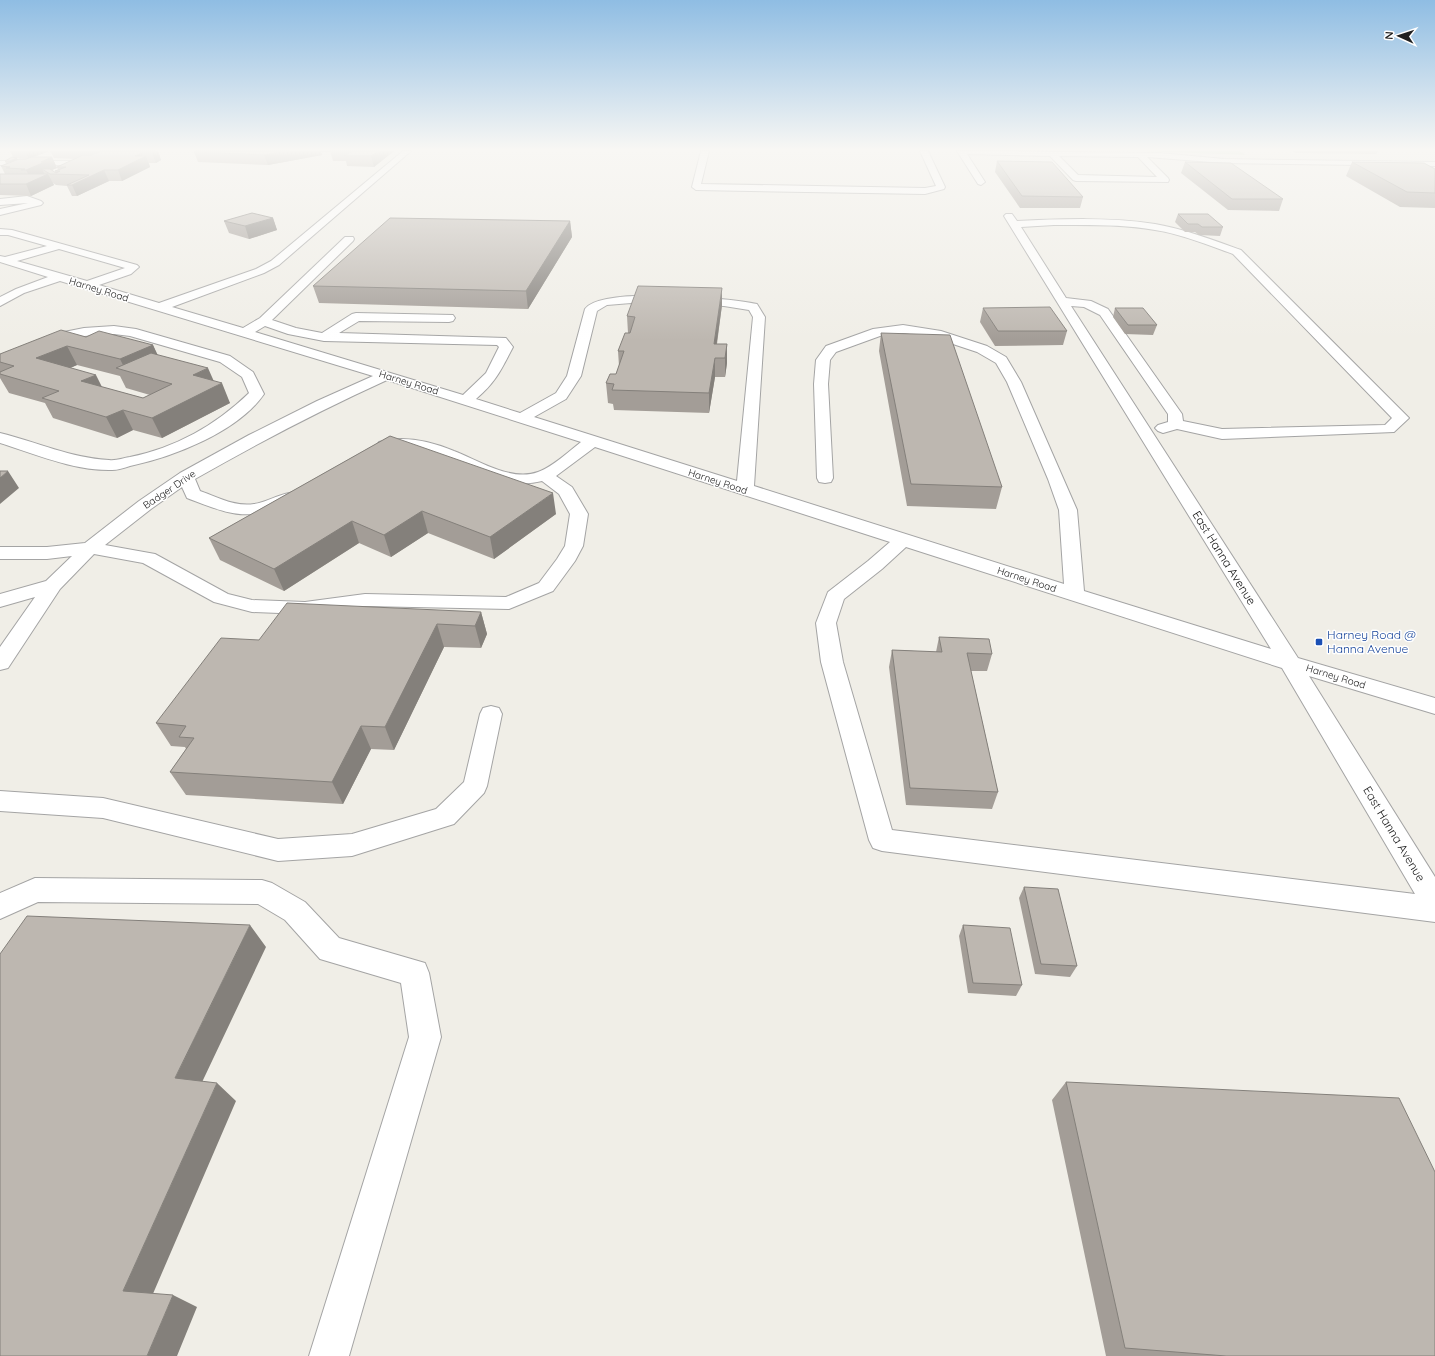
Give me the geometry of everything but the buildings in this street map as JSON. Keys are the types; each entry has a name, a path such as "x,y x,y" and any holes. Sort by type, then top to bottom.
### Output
{"street":[{"path":"160,307 260,271 275,263 332,214"},
{"name":"East Hanna Avenue","path":"1174,417 1222,434 1389,429 1402,418 1237,252 1156,227 1120,223 1012,220 1290,663 1435,902"},
{"path":"0,232 8,232 133,267 127,272 87,285"},
{"path":"245,332 264,321 349,239"},
{"path":"3,259 59,246"},
{"name":"Harney Road","path":"3,259 386,375 1290,663 1435,706"},
{"path":"0,302 20,291 59,277"},
{"path":"521,418 561,396 574,376 591,309 604,302 630,299 724,302 753,307 759,316 745,489"},
{"path":"1063,301 1083,303 1097,307 1104,312 1174,417 1167,428 1144,430"},
{"path":"324,337 356,317 449,318"},
{"path":"264,321 293,331 324,337 501,341 506,347 492,375 481,387 465,400"},
{"path":"825,478 822,384 823,360 832,349 878,332 903,329 936,334 961,341 982,350 1001,360 1014,382 1068,510 1075,594"},
{"path":"0,364 21,353 64,336 84,332 114,330 131,332 225,359 248,375 257,394 246,405 204,436 152,457 111,465 79,462 0,438"},
{"name":"Badger Drive","path":"0,663 54,585 90,548 145,505 186,477 239,447 322,404 386,375"},
{"path":"204,436 239,447"},
{"path":"373,452 386,445 402,443 426,446 507,477 522,479 545,475 593,441"},
{"path":"0,553 47,554 90,548 148,558 221,598 252,606 305,608 365,600 509,603 546,587 566,561 574,546 579,514 566,491 545,475"},
{"path":"186,477 193,494 216,503 245,510 281,504 308,489"},
{"path":"903,540 875,565 835,596 826,623 832,662 882,840 1435,909"},
{"path":"0,601 54,585"},
{"path":"0,801 102,808 278,850 352,845 445,817 475,786 491,714"},
{"path":"0,907 35,890 262,892 295,911 330,949 414,973 425,1037 330,1356"}],"place":[{"name":"Harney Road @ Hanna Avenue","path":"1319,642"}]}
